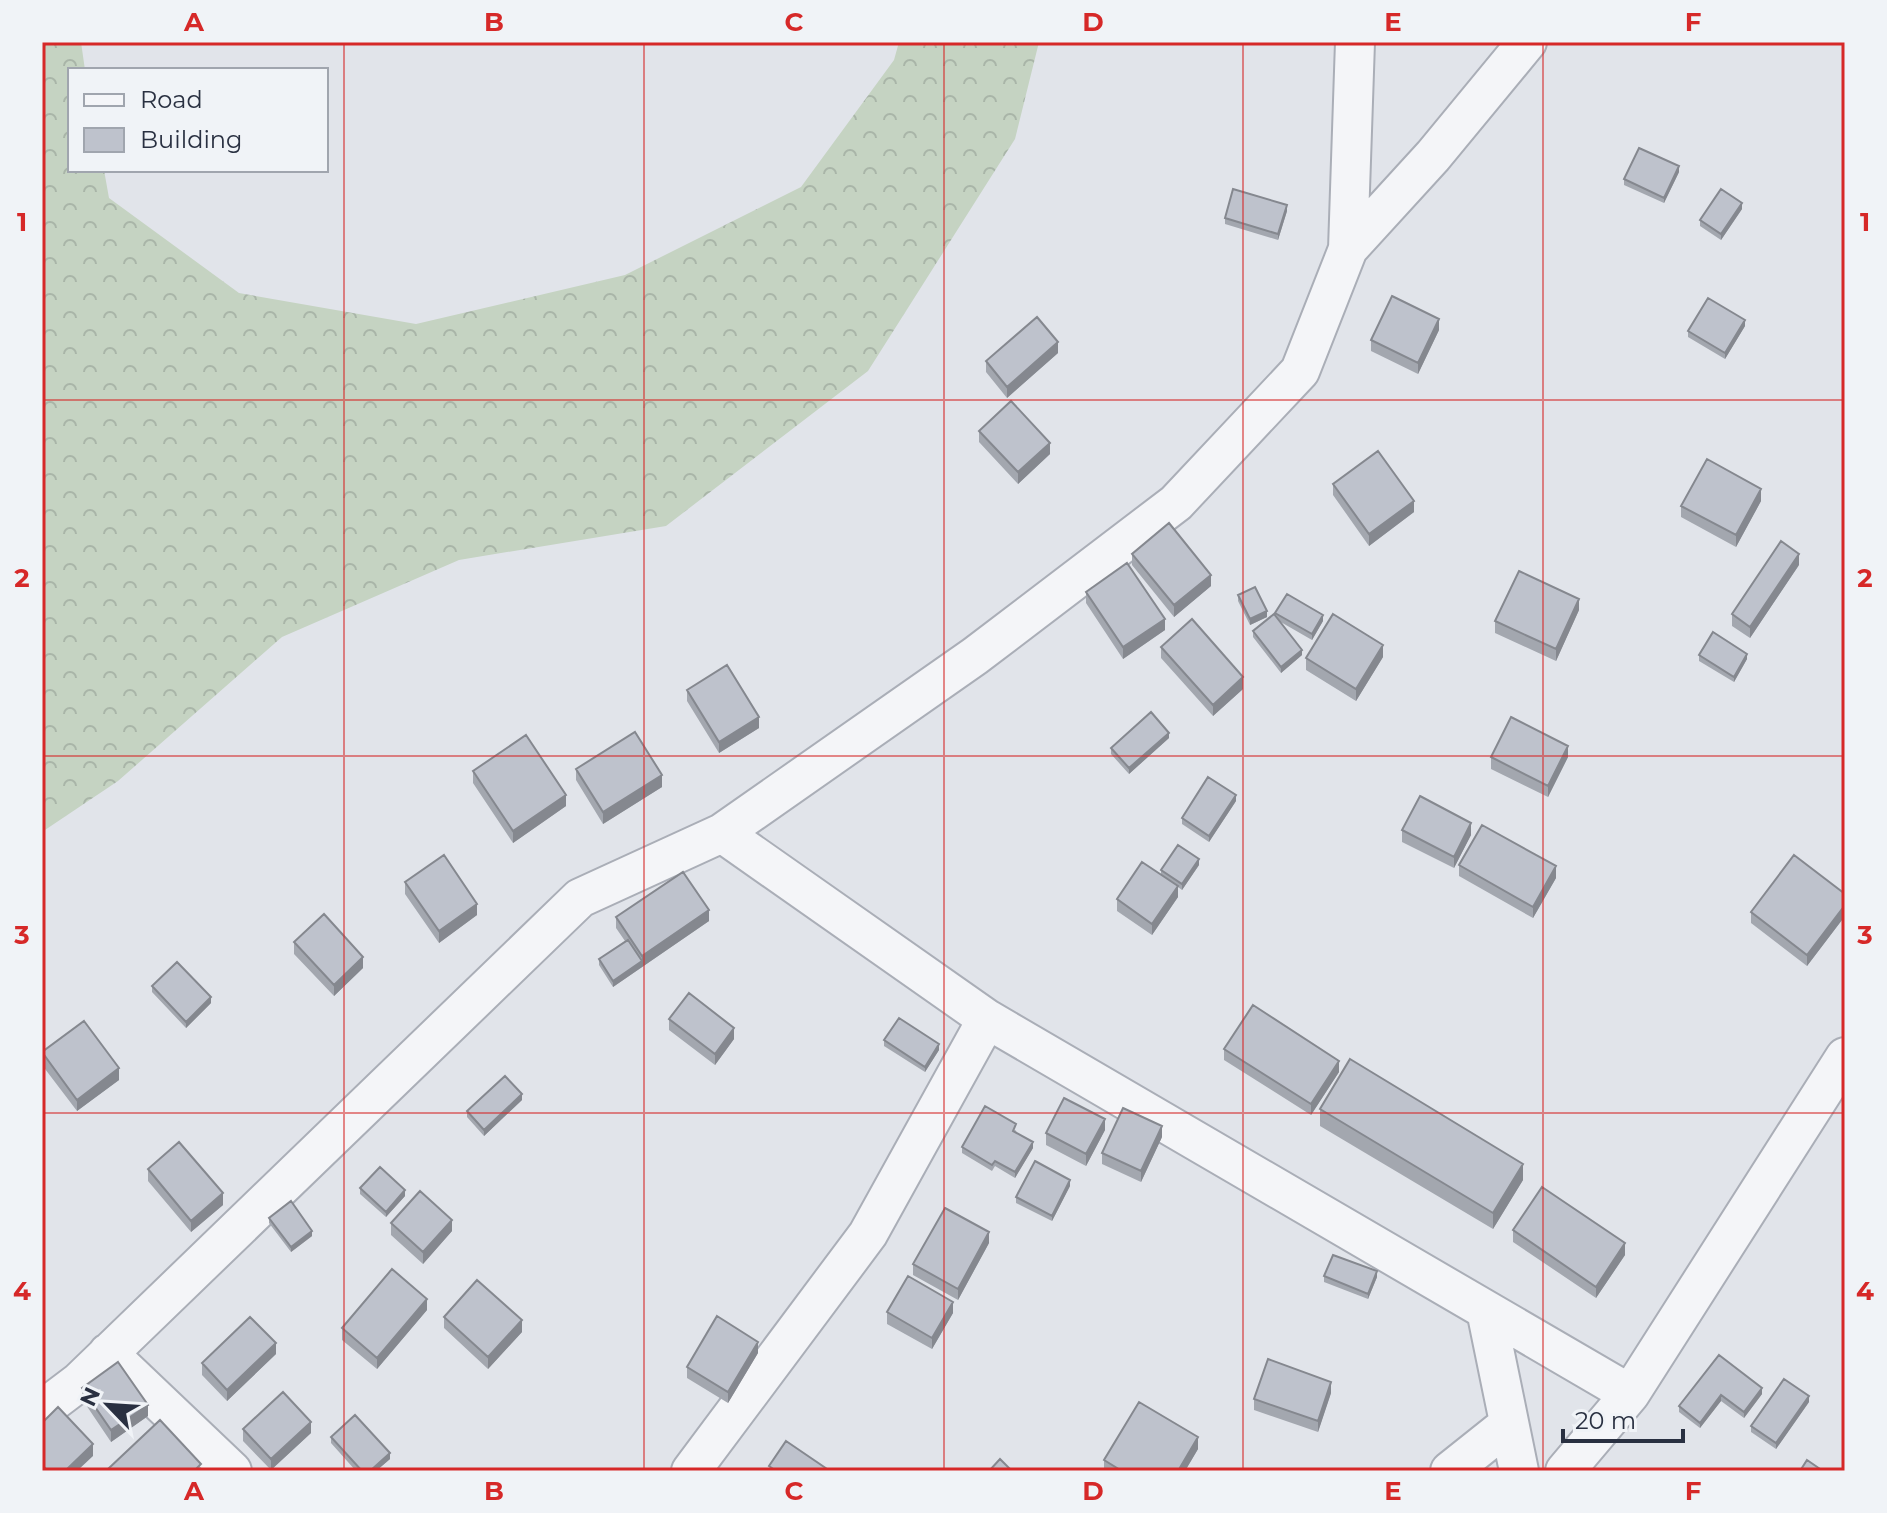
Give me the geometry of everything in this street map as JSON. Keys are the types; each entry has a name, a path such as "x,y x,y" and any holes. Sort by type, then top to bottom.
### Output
{"street":[{"path":"42,1410 79,1382 580,898 722,833 975,656 1176,503 1300,371 1348,249 1355,42"},
{"path":"1348,249 1433,156 1527,42"},
{"path":"722,833 987,1019 1630,1394"},
{"path":"691,1471 868,1234 987,1019"},
{"path":"1565,1471 1630,1394 1845,1057"},
{"path":"1486,1310 1519,1471"},
{"path":"108,1353 232,1471"},
{"path":"1450,1471 1509,1424"}],"green space":[{"path":"42,42 81,42 85,68 68,68 68,172 104,172 109,198 239,293 416,324 625,275 801,187 894,60 899,42 1039,42 1015,139 868,371 666,526 459,560 282,637 118,781 42,832"}],"building":[{"path":"1639,148 1679,166 1664,198 1624,179"},
{"path":"1233,189 1287,205 1278,234 1225,218"},
{"path":"1721,189 1742,203 1721,234 1700,220"},
{"path":"1392,296 1439,319 1418,363 1371,340"},
{"path":"1708,298 1745,320 1725,353 1688,331"},
{"path":"1037,317 1058,342 1007,387 986,361"},
{"path":"1011,401 1050,443 1018,472 979,431"},
{"path":"1378,451 1414,501 1369,534 1333,484"},
{"path":"1707,459 1761,489 1736,535 1681,506"},
{"path":"1169,523 1211,575 1174,605 1132,554"},
{"path":"1781,541 1799,554 1750,627 1732,614"},
{"path":"1127,563 1165,619 1123,647 1086,592"},
{"path":"1519,571 1579,599 1556,649 1495,621"},
{"path":"1255,587 1267,611 1250,619 1238,595"},
{"path":"1287,594 1323,615 1312,634 1275,613"},
{"path":"1274,614 1302,650 1281,667 1253,631"},
{"path":"1333,614 1383,645 1356,689 1306,658"},
{"path":"1192,619 1243,677 1213,705 1161,647"},
{"path":"1713,632 1747,654 1734,677 1699,655"},
{"path":"727,665 759,717 719,742 687,690"},
{"path":"1151,712 1169,733 1129,768 1111,748"},
{"path":"1511,717 1568,746 1548,786 1491,757"},
{"path":"635,732 662,775 603,812 576,769"},
{"path":"526,735 566,795 513,831 473,771"},
{"path":"1208,777 1236,795 1209,836 1182,818"},
{"path":"1420,796 1471,823 1454,857 1402,830"},
{"path":"1482,825 1556,866 1533,907 1459,865"},
{"path":"1178,845 1199,859 1182,884 1161,870"},
{"path":"444,855 477,904 439,931 405,882"},
{"path":"1794,855 1845,894 1845,905 1807,955 1751,912"},
{"path":"1142,862 1178,886 1152,924 1117,899"},
{"path":"683,872 709,910 642,956 616,917"},
{"path":"324,914 363,957 334,985 294,942"},
{"path":"628,940 642,961 613,981 599,959"},
{"path":"177,962 211,997 186,1022 152,986"},
{"path":"689,993 734,1028 715,1054 669,1019"},
{"path":"1253,1005 1339,1061 1311,1104 1224,1049"},
{"path":"899,1018 939,1044 925,1067 884,1040"},
{"path":"84,1021 119,1068 77,1100 42,1052"},
{"path":"1350,1059 1523,1164 1493,1213 1320,1109"},
{"path":"505,1076 522,1094 484,1130 467,1111"},
{"path":"1064,1098 1105,1119 1086,1154 1046,1133"},
{"path":"985,1106 1016,1124 1013,1131 1033,1142 1015,1172 995,1161 992,1165 962,1147"},
{"path":"1123,1108 1162,1126 1141,1171 1102,1153"},
{"path":"179,1142 223,1193 191,1221 148,1169"},
{"path":"1035,1161 1070,1180 1052,1216 1016,1197"},
{"path":"380,1167 405,1190 386,1212 360,1188"},
{"path":"1542,1187 1625,1243 1596,1287 1513,1230"},
{"path":"420,1191 452,1220 423,1252 391,1223"},
{"path":"291,1201 312,1231 291,1247 269,1218"},
{"path":"945,1208 989,1232 958,1289 913,1264"},
{"path":"1333,1255 1377,1271 1368,1294 1324,1276"},
{"path":"392,1269 427,1299 377,1358 342,1328"},
{"path":"908,1276 953,1302 932,1338 887,1312"},
{"path":"477,1280 522,1320 488,1357 444,1317"},
{"path":"717,1316 758,1342 728,1392 687,1367"},
{"path":"250,1317 276,1343 227,1390 202,1363"},
{"path":"1719,1355 1762,1388 1744,1412 1721,1395 1700,1423 1679,1406"},
{"path":"1268,1359 1331,1382 1318,1421 1254,1399"},
{"path":"118,1362 148,1405 111,1430 82,1388"},
{"path":"1784,1379 1809,1396 1776,1443 1751,1426"},
{"path":"283,1392 311,1422 271,1459 243,1429"},
{"path":"1139,1402 1198,1437 1178,1471 1122,1471 1104,1460"},
{"path":"58,1407 93,1444 65,1471 48,1471 42,1465 42,1423"},
{"path":"355,1415 390,1453 370,1471 362,1471 331,1437"},
{"path":"160,1420 201,1464 194,1471 109,1471 108,1469"},
{"path":"786,1441 830,1471 776,1471 769,1466"},
{"path":"1000,1459 1012,1471 989,1471"},
{"path":"1807,1460 1823,1471 1800,1471"}]}
